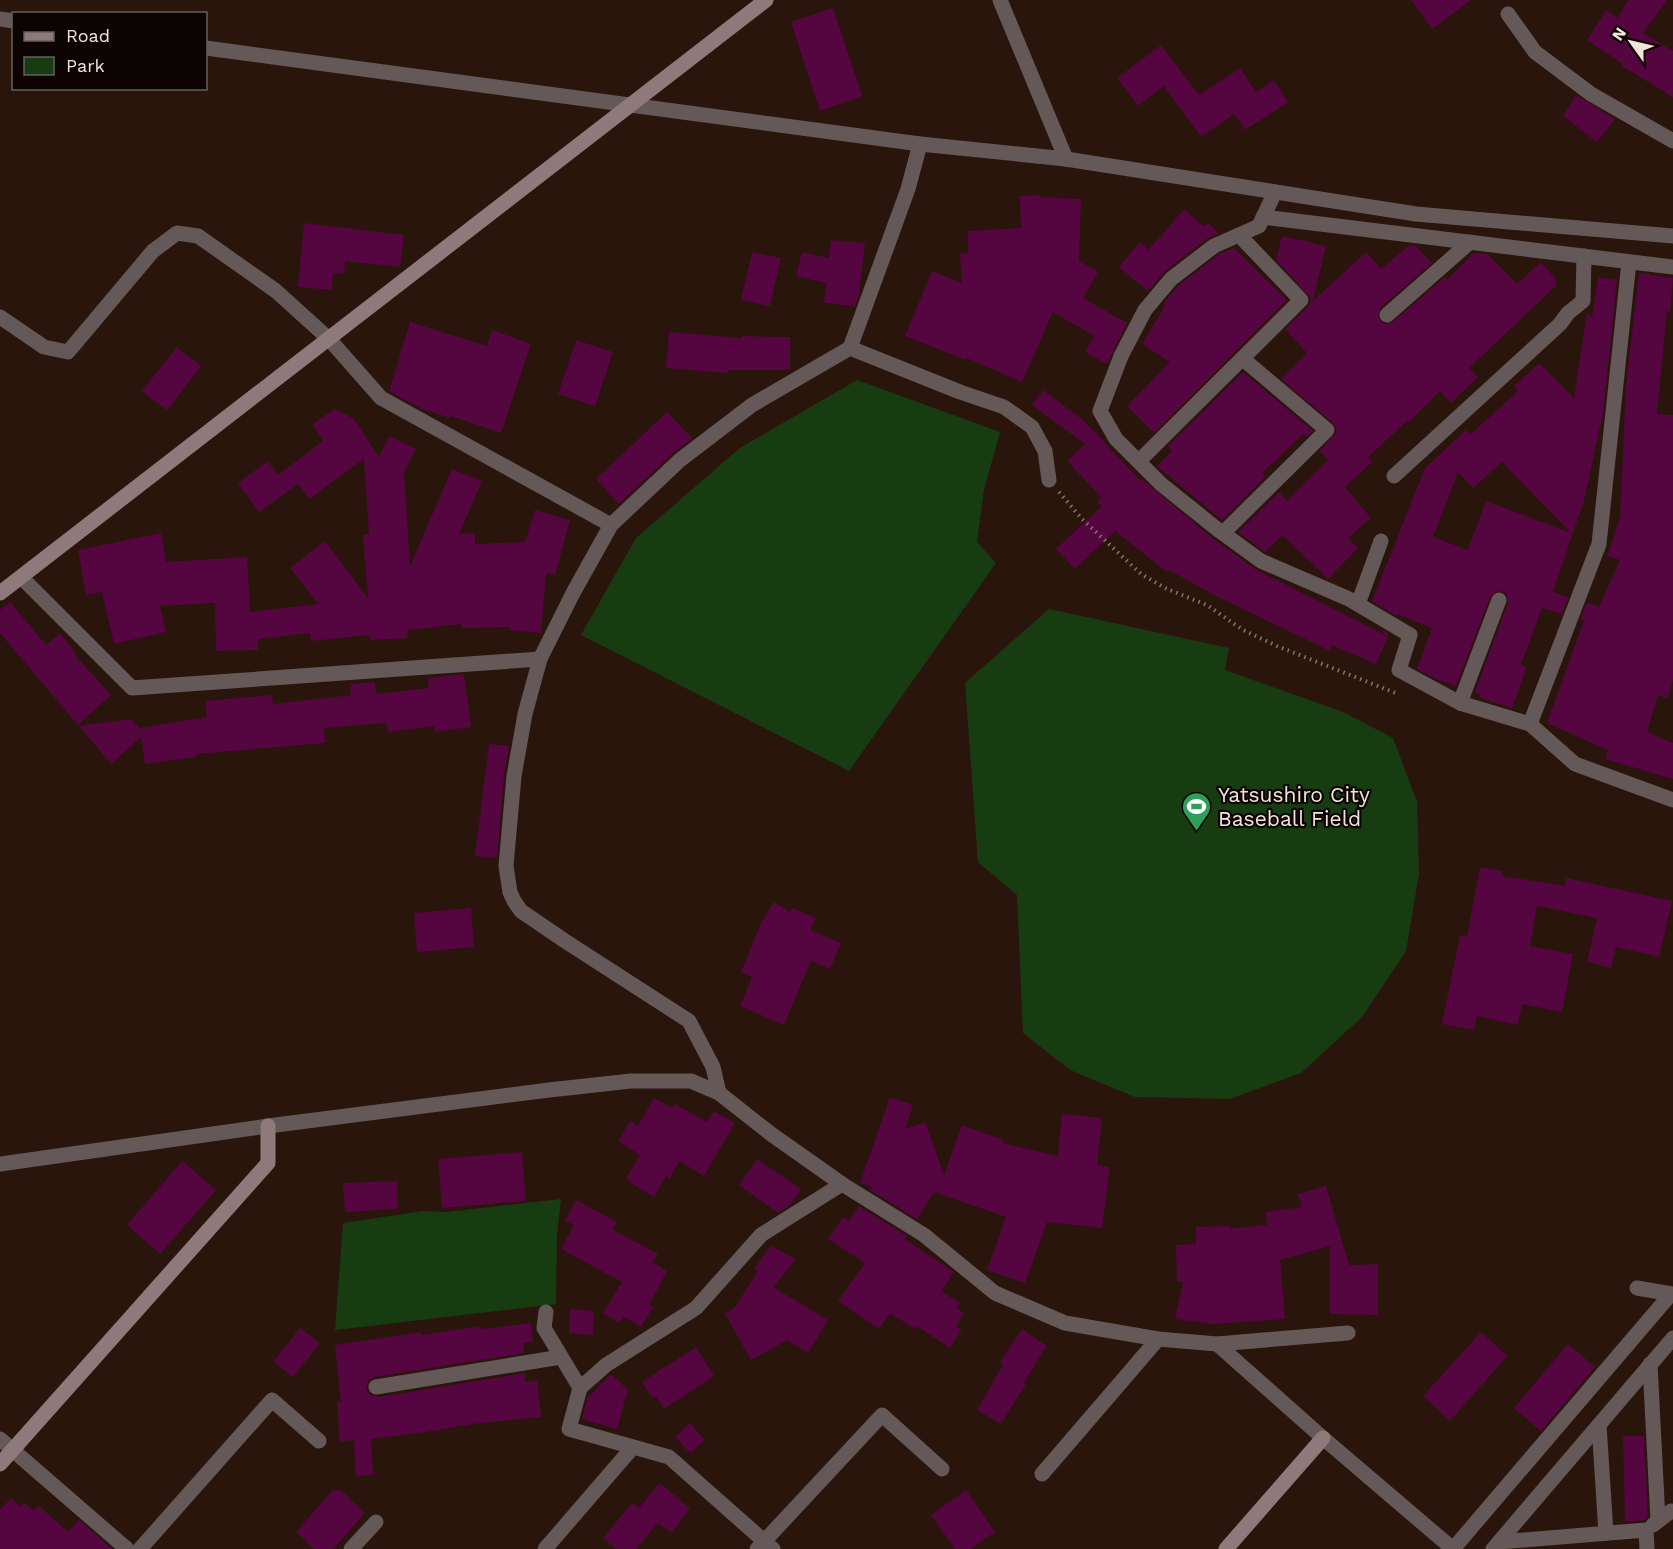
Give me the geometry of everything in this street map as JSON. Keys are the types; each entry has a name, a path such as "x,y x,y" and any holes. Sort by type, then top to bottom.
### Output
{"street":[{"path":"0,593 766,0"},
{"path":"1000,0 1066,159"},
{"path":"1508,14 1535,52 1591,94 1673,141"},
{"path":"207,48 920,144 1066,159 1416,214 1673,236"},
{"path":"718,1093 713,1067 689,1022 521,911 510,892 506,866 514,776 525,714 540,658 611,525 680,460 752,405 850,348 908,189 920,144"},
{"path":"1275,192 1258,226 1214,246 1171,279 1145,310 1121,356 1100,411 1116,439 1161,484 1261,561 1358,604 1410,635 1399,670 1460,704 1530,724 1575,764 1673,800"},
{"path":"1263,217 1673,267"},
{"path":"0,317 44,347 68,352 153,251 177,233 198,236 276,291 328,339 381,398 611,525"},
{"path":"1138,461 1301,300 1239,235"},
{"path":"1388,315 1470,242"},
{"path":"1394,476 1583,301 1584,256"},
{"path":"1530,724 1599,544 1629,262"},
{"path":"850,348 1004,407 1032,427 1045,451 1049,480"},
{"path":"1223,533 1327,430 1243,359"},
{"path":"1358,604 1381,541"},
{"path":"21,577 132,688 540,658"},
{"path":"1460,704 1499,600"},
{"path":"0,1164 268,1126 631,1081 691,1081 718,1093 842,1184 924,1235 995,1293 1065,1323 1158,1339 1217,1344 1348,1333"},
{"path":"0,1464 268,1163 268,1126"},
{"path":"842,1184 761,1235 696,1308 606,1365 580,1388 569,1429 669,1457 765,1546 882,1415 942,1469"},
{"path":"1217,1344 1453,1549 1671,1295 1637,1288"},
{"path":"546,1312 544,1328 580,1388"},
{"path":"1496,1545 1673,1338"},
{"path":"1042,1474 1158,1339"},
{"path":"376,1387 561,1357"},
{"path":"1647,1549 1652,1526 1650,1364"},
{"path":"140,1549 272,1400 319,1441"},
{"path":"1599,1425 1606,1533"},
{"path":"0,1438 127,1549"},
{"path":"1226,1549 1323,1438"},
{"path":"545,1549 633,1447"},
{"path":"1496,1545 1652,1526 1671,1511 1673,1512"},
{"path":"351,1549 376,1522"}],"path":[{"path":"1049,480 1082,519 1141,574 1167,589 1207,605 1243,630 1277,646 1406,697"}],"green space":[{"path":"857,380 1000,432 984,490 977,542 996,563 849,771 581,635 636,538 740,448"},
{"name":"Yatsushiro City Baseball Field","path":"1049,609 1229,648 1225,670 1343,712 1393,738 1417,802 1419,874 1406,951 1362,1017 1301,1073 1230,1099 1135,1097 1070,1070 1023,1033 1017,895 978,862 965,683"},
{"path":"561,1199 557,1234 556,1304 335,1330 343,1223 423,1211 446,1212"}],"building":[{"path":"1411,0 1471,0 1432,29"},
{"path":"1629,0 1667,0 1643,33 1673,51 1673,97 1622,66 1623,64 1587,40 1606,10 1617,18"},
{"path":"833,8 862,96 820,111 791,22"},
{"path":"1161,45 1199,95 1240,68 1256,92 1274,80 1288,102 1245,130 1234,114 1201,137 1164,86 1138,106 1117,78"},
{"path":"1576,95 1615,119 1597,142 1563,116"},
{"path":"1039,195 1039,197 1081,199 1079,261 1098,272 1083,298 1127,323 1107,364 1085,352 1094,336 1053,312 1022,382 967,358 966,360 905,336 932,271 962,283 960,254 968,253 968,231 1021,228 1020,196"},
{"path":"1184,209 1203,226 1208,223 1219,233 1208,238 1165,271 1148,291 1119,267 1140,242 1149,250"},
{"path":"304,223 404,235 400,267 345,261 344,274 333,273 332,290 298,287"},
{"path":"1282,236 1326,246 1313,301 1366,252 1381,269 1409,245 1416,246 1432,263 1380,308 1378,317 1384,324 1393,322 1445,277 1447,280 1474,253 1487,254 1517,284 1541,262 1556,279 1556,286 1469,368 1478,377 1451,403 1440,391 1409,422 1408,420 1368,457 1372,462 1345,487 1371,518 1348,538 1358,548 1328,579 1282,535 1265,552 1238,532 1279,492 1287,501 1328,460 1319,451 1337,432 1333,423 1281,379 1307,353 1285,329 1308,307 1311,298 1276,260"},
{"path":"831,240 865,243 859,294 855,306 824,303 826,283 796,276 802,252 829,258"},
{"path":"1234,248 1287,300 1154,433 1127,406 1170,362 1142,344 1165,306 1163,304 1178,286 1219,254"},
{"path":"752,252 781,258 770,306 741,300"},
{"path":"1639,273 1673,278 1670,312 1667,311 1657,414 1673,415 1673,679 1668,698 1658,695 1647,732 1673,743 1673,779 1605,759 1608,750 1547,723 1584,621 1580,620 1587,603 1599,607 1620,560 1607,556 1620,518 1626,385"},
{"path":"1598,277 1617,280 1603,413 1584,501 1553,592 1568,597 1562,614 1542,608 1521,664 1527,667 1512,708 1480,698 1481,694 1475,692 1508,603 1506,593 1497,591 1490,597 1456,686 1417,669 1432,628 1398,614 1397,616 1372,601 1425,468 1466,430 1471,434 1518,391 1514,386 1539,363 1574,398 1587,313 1592,318","holes":["1502,462 1571,533 1486,501 1468,550 1433,537 1458,472 1473,488"]},
{"path":"410,322 487,346 492,330 531,344 501,433 422,409 389,391"},
{"path":"669,332 742,338 742,336 790,337 790,370 728,370 728,373 666,368"},
{"path":"576,340 613,352 595,406 558,394"},
{"path":"177,347 201,366 167,410 142,391"},
{"path":"1243,372 1313,431 1306,437 1303,434 1262,473 1265,477 1222,520 1157,466 1172,451 1168,446"},
{"path":"1043,390 1083,420 1141,481 1143,480 1211,537 1255,569 1387,636 1377,627 1389,634 1376,664 1332,645 1330,651 1216,596 1169,570 1167,572 1115,531 1075,569 1056,549 1102,506 1097,502 1101,497 1067,461 1085,444 1032,405"},
{"path":"335,409 354,419 379,457 389,436 416,449 404,472 410,566 452,469 482,481 459,534 475,533 475,544 525,542 535,510 570,520 555,575 546,573 541,633 509,630 510,627 461,628 461,624 407,630 408,638 370,640 369,635 311,641 310,633 258,639 258,650 216,651 215,603 160,606 166,632 114,644 102,592 86,595 78,550 161,533 166,562 247,557 250,612 318,604 290,568 325,541 368,598 363,535 369,534 364,459 309,499 298,484 259,512 238,483 268,461 278,475 323,441 312,424"},
{"path":"667,412 692,438 619,504 596,479"},
{"path":"10,602 46,645 60,633 76,653 74,654 111,695 78,725 0,633 0,610"},
{"path":"464,674 471,727 435,732 434,726 388,732 387,723 324,728 325,743 196,754 196,757 145,764 141,737 111,764 79,726 131,719 140,729 207,717 205,701 272,695 273,704 351,695 350,684 375,682 376,694 429,688 428,678"},
{"path":"489,744 509,746 504,775 497,858 475,856"},
{"path":"1480,867 1503,871 1502,876 1565,886 1566,878 1672,901 1659,957 1616,947 1611,968 1587,962 1597,918 1537,906 1530,946 1573,954 1562,1012 1522,1004 1518,1025 1477,1016 1474,1030 1442,1024 1460,935 1467,936"},
{"path":"774,902 790,912 792,908 816,918 810,930 841,943 830,969 811,961 784,1025 740,1006 752,977 741,972 761,923"},
{"path":"471,908 474,947 417,952 414,913"},
{"path":"890,1097 913,1105 905,1129 925,1122 944,1175 962,1125 1004,1140 1002,1143 1058,1156 1062,1114 1102,1118 1097,1165 1110,1167 1102,1228 1047,1222 1025,1283 987,1270 1006,1217 934,1192 917,1219 870,1190 872,1187 860,1183"},
{"path":"654,1098 672,1108 675,1104 707,1122 714,1111 735,1123 704,1176 679,1161 669,1179 666,1176 654,1197 626,1178 640,1155 618,1141 630,1121 638,1126"},
{"path":"522,1152 526,1201 442,1208 438,1159"},
{"path":"757,1159 801,1189 790,1205 778,1213 739,1185"},
{"path":"182,1161 216,1190 160,1254 127,1225"},
{"path":"397,1181 398,1209 345,1212 343,1183"},
{"path":"1326,1186 1349,1265 1378,1264 1378,1315 1330,1314 1330,1246 1280,1260 1285,1319 1214,1324 1175,1319 1183,1282 1177,1282 1176,1245 1196,1244 1196,1227 1229,1226 1229,1229 1267,1225 1266,1212 1302,1207 1298,1194"},
{"path":"576,1200 617,1222 613,1230 658,1254 653,1262 667,1271 649,1305 653,1307 641,1327 623,1316 619,1323 603,1313 622,1282 561,1249 574,1225 565,1221"},
{"path":"859,1206 907,1236 905,1239 954,1272 941,1291 960,1303 957,1308 964,1313 956,1326 962,1330 950,1348 917,1326 915,1329 890,1313 879,1329 838,1301 865,1263 828,1239 843,1217 849,1221"},
{"path":"771,1246 796,1259 773,1287 828,1320 808,1353 787,1340 751,1360 725,1314 735,1307 758,1271 754,1268"},
{"path":"570,1309 594,1311 593,1335 569,1333"},
{"path":"531,1323 533,1342 523,1343 524,1353 374,1377 369,1380 366,1388 369,1394 378,1397 525,1373 525,1382 537,1380 541,1417 472,1424 371,1439 373,1475 356,1476 354,1440 340,1442 337,1402 341,1402 335,1345 421,1332 421,1335 480,1326 481,1329"},
{"path":"300,1328 320,1343 293,1377 273,1362"},
{"path":"1022,1329 1047,1346 1001,1424 977,1410 1003,1365 1000,1362"},
{"path":"1481,1332 1507,1356 1450,1421 1423,1396"},
{"path":"1568,1344 1595,1367 1541,1431 1514,1408"},
{"path":"696,1347 714,1376 664,1409 656,1396 652,1398 642,1382"},
{"path":"611,1374 628,1390 617,1429 582,1419 587,1398"},
{"path":"690,1423 705,1440 690,1453 675,1437"},
{"path":"1623,1436 1644,1436 1648,1517 1645,1520 1625,1522"},
{"path":"659,1483 690,1508 671,1533 658,1523 636,1549 616,1549 603,1538 632,1503 639,1508"},
{"path":"333,1490 341,1490 365,1513 333,1549 314,1549 296,1532"},
{"path":"966,1490 995,1532 971,1549 955,1549 931,1515"},
{"path":"11,1498 21,1506 24,1503 34,1511 39,1506 68,1532 79,1520 112,1549 0,1549 0,1510"}],"place":[{"name":"Yatsushiro City Baseball Field","path":"1197,832"}]}
